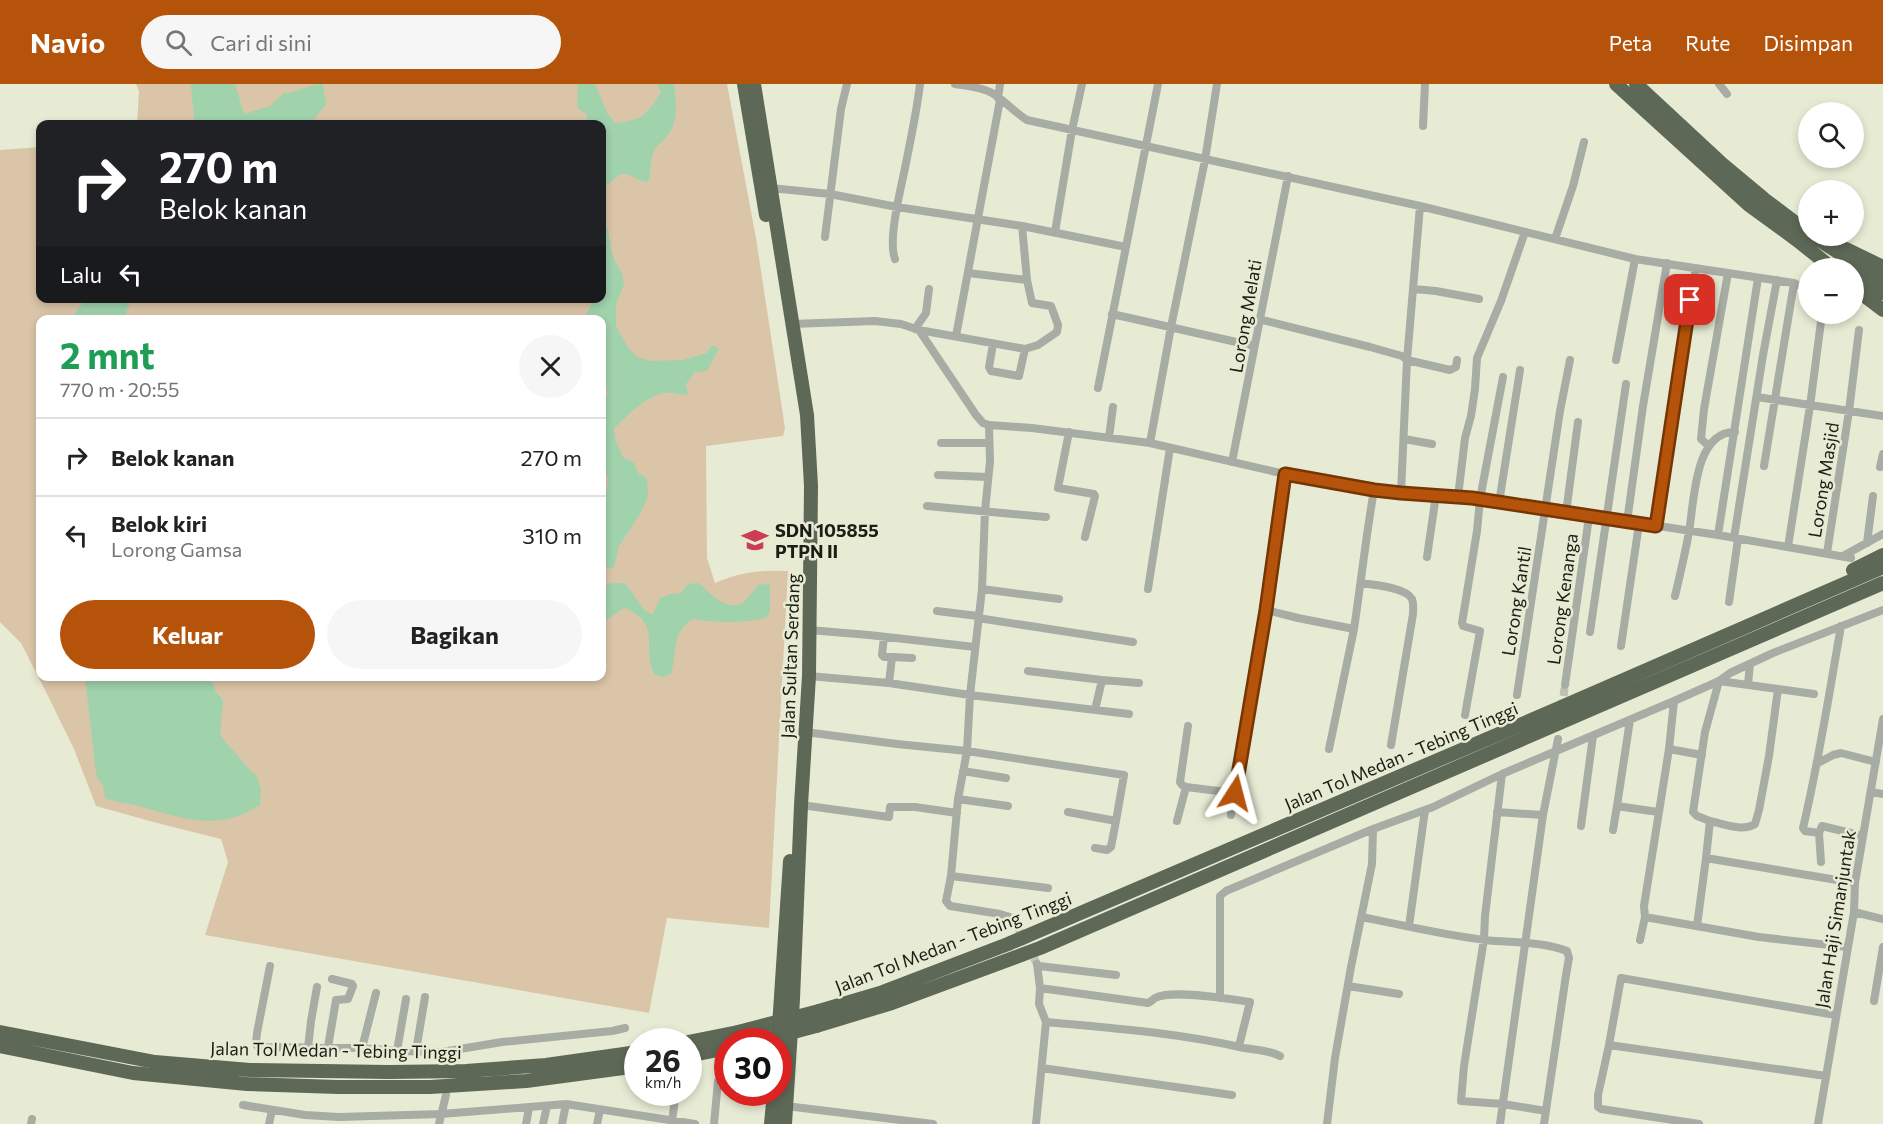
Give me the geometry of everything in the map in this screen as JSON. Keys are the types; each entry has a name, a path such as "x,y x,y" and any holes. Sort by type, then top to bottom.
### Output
{"highway":[{"name":"Jalan Sultan Serdang","path":"744,84 790,354 803,454 801,658 788,1028"},
{"name":"Jalan Sultan Serdang","path":"754,84 807,415 810,455 809,676 801,805 779,1028"},
{"path":"1616,84 1749,205 1820,258"},
{"path":"1636,84 1722,165 1798,223"},
{"path":"1829,246 1883,281"},
{"path":"1840,246 1883,267"},
{"path":"1816,255 1822,258"},
{"path":"1864,283 1883,293"},
{"path":"1864,296 1883,310"},
{"path":"1797,603 1883,555"},
{"name":"Jalan Tol Medan - Tebing Tinggi","path":"702,1039 819,1011 880,993 1008,944 1883,567"},
{"name":"Jalan Tol Medan - Tebing Tinggi","path":"792,1032 892,1003 1040,948 1883,584"},
{"name":"Jalan Tol Medan - Tebing Tinggi","path":"3,1040 156,1062 250,1070 466,1071 546,1065 624,1054"},
{"name":"Jalan Tol Medan - Tebing Tinggi","path":"3,1040 133,1073 247,1084 430,1087 505,1082 624,1068"},
{"path":"771,1124 773,1106"},
{"name":"Jalan Sultan Serdang","path":"785,1124 786,1106"}],"street":[{"path":"825,237 841,109 847,84"},
{"path":"895,259 892,248 897,207 917,112 920,84"},
{"path":"955,84 986,90 1026,120 1420,206 1635,259 1798,284"},
{"path":"956,336 1000,84"},
{"path":"1056,232 1072,129 1082,84"},
{"path":"1098,388 1158,84"},
{"path":"1150,443 1205,160 1217,84"},
{"path":"1423,126 1425,84"},
{"path":"1719,84 1727,94"},
{"path":"1555,239 1573,186 1584,142"},
{"name":"Lorong Melati","path":"1232,462 1288,176"},
{"path":"771,188 830,194 1056,232 1126,247"},
{"path":"1401,493 1407,360 1420,206"},
{"path":"792,324 875,321 901,324 917,330 993,344 1025,349 1033,347 1046,341 1058,329 1051,306 1032,303 1022,226"},
{"path":"1458,497 1465,438 1475,388 1477,358 1501,301 1525,232"},
{"path":"1616,360 1635,259"},
{"path":"1626,522 1667,263"},
{"path":"1656,526 1696,268"},
{"path":"968,273 1028,280"},
{"path":"1709,446 1701,439 1704,409 1728,273"},
{"path":"1718,535 1758,278"},
{"path":"1729,602 1757,397 1777,280"},
{"path":"1764,466 1794,282"},
{"path":"917,330 926,313 929,289"},
{"path":"1414,289 1479,299"},
{"path":"1112,314 1254,346"},
{"path":"1259,319 1450,370 1456,367 1457,360"},
{"path":"1788,547 1821,324"},
{"path":"917,330 976,415 983,423 989,425 1069,432 1150,443 1285,474 1374,490 1480,499 1847,557 1883,534"},
{"name":"Lorong Masjid","path":"1827,553 1859,330"},
{"path":"993,344 989,367 995,373 1019,376 1025,349"},
{"name":"Lorong Kantil","path":"1517,696 1560,411 1570,360"},
{"path":"1499,503 1520,370"},
{"path":"1465,715 1480,631 1463,626 1462,623 1480,499 1503,377"},
{"path":"1590,632 1626,384"},
{"path":"1757,397 1883,416"},
{"path":"1109,437 1113,407"},
{"path":"1566,513 1578,422"},
{"path":"989,425 990,461 985,511 982,589 966,751 946,901 947,905 1000,914 1010,918"},
{"path":"1069,432 1058,488 1094,494 1085,537"},
{"path":"1675,596 1689,531 1699,467 1709,446 1722,432 1735,432"},
{"path":"1404,439 1432,444"},
{"path":"941,443 989,442"},
{"path":"1148,589 1170,448"},
{"path":"1880,467 1883,454"},
{"path":"1231,814 1266,610 1285,474"},
{"path":"938,475 988,477"},
{"path":"1329,749 1354,628 1364,546 1374,490"},
{"path":"1427,557 1436,495"},
{"path":"1867,543 1873,496"},
{"path":"927,506 1046,517"},
{"name":"Lorong Kenanga","path":"1565,684 1589,518"},
{"path":"1621,646 1639,524"},
{"path":"1361,583 1402,591 1410,596 1413,602 1413,614 1391,745"},
{"path":"982,589 1059,599"},
{"path":"1266,610 1354,628"},
{"path":"1220,998 1220,896 1226,891 1373,829 1425,810 1502,774 1719,681 1773,653 1883,610"},
{"path":"938,611 1133,642"},
{"path":"1819,833 1805,831 1803,828 1818,763 1841,626"},
{"path":"809,630 975,647"},
{"path":"884,637 882,655 884,657 912,658"},
{"path":"889,683 891,657"},
{"path":"1748,684 1750,664"},
{"path":"1028,671 1139,683"},
{"path":"809,676 889,683 1129,714"},
{"path":"1095,710 1102,680"},
{"path":"1719,681 1814,694"},
{"path":"1719,681 1705,732 1692,812 1710,821 1739,827 1755,824 1759,810 1778,689"},
{"path":"1640,940 1669,749 1674,701"},
{"name":"Jalan Haji Simanjuntak","path":"1818,1124 1846,947 1854,912 1855,883 1883,719"},
{"path":"1613,830 1630,720"},
{"path":"1188,726 1180,782 1182,785 1235,793"},
{"path":"806,732 966,751 1124,775 1111,847 1107,850 1095,848"},
{"path":"1581,826 1593,736"},
{"path":"1500,1124 1544,815 1558,739"},
{"path":"1669,749 1702,755"},
{"path":"1818,763 1842,753 1876,762"},
{"path":"963,771 1006,778"},
{"path":"1502,774 1484,939 1464,1066 1461,1101 1503,1104 1546,1111"},
{"path":"1177,821 1186,787"},
{"path":"1871,792 1883,794"},
{"path":"958,799 1008,806"},
{"path":"801,805 889,817 890,807 915,807 957,813"},
{"path":"1617,806 1658,812"},
{"path":"1409,926 1425,810"},
{"path":"1068,812 1116,821"},
{"path":"1497,812 1544,815"},
{"path":"1697,926 1710,821"},
{"path":"1821,862 1819,833 1822,826 1863,836"},
{"path":"1327,1124 1335,1058 1372,864 1373,829"},
{"path":"1706,858 1855,883"},
{"path":"951,876 1048,888"},
{"path":"1854,912 1883,919"},
{"path":"1362,917 1567,951 1569,958 1544,1124"},
{"path":"1645,917 1759,937 1846,947"},
{"path":"1874,1001 1883,947"},
{"path":"1036,1124 1046,1022 1039,1005 1038,965 1116,975"},
{"path":"270,966 257,1033 256,1045 258,1047 362,1048 416,1051 442,1056 502,1042 624,1028"},
{"path":"1699,1124 1598,1107 1621,978 1835,1015"},
{"path":"328,1047 336,1000 348,999 353,986 332,979"},
{"path":"1348,986 1399,994"},
{"path":"308,1048 317,987"},
{"path":"1040,988 1148,1003 1161,996 1197,995 1250,1002 1239,1046"},
{"path":"362,1048 376,993"},
{"path":"416,1051 425,997"},
{"path":"397,1051 406,999"},
{"path":"1046,1022 1132,1029 1226,1043 1267,1051 1280,1056"},
{"path":"1609,1045 1826,1076"},
{"path":"1042,1068 1232,1095"},
{"path":"439,1124 446,1095"},
{"path":"562,1124 566,1104"},
{"path":"243,1105 338,1120 402,1120 441,1114 566,1104 695,1124"},
{"path":"543,1124 547,1106"},
{"path":"672,1121 674,1106"},
{"path":"714,1124 716,1106"},
{"path":"786,1106 933,1124"},
{"path":"526,1124 529,1108"},
{"path":"269,1124 272,1110"},
{"path":"597,1124 600,1110"}],"shaded area":[{"path":"136,84 727,84 756,238 785,428 783,436 706,446 707,558 715,583 751,572 788,571 769,928 667,918 649,1013 205,935 228,862 221,839 96,806 74,749 40,681 606,681 606,315 36,315 36,673 21,643 0,622 0,150 36,147 36,303 606,303 606,120 137,120 139,91"},
{"path":"189,84 235,84 244,114 270,106 284,93 323,84 326,105 315,120 194,120"},
{"path":"578,84 595,84 607,112 615,123 632,120 643,115 651,107 661,92 657,84 674,84 676,110 674,123 668,135 653,153 648,182 621,174 606,185 606,120 587,120 587,115 577,107"},
{"path":"606,224 613,257 622,273 624,284 616,304 616,326 629,349 636,356 650,361 683,360 707,353 712,345 719,349 707,371 695,372 686,384 688,394 665,393 651,398 637,407 614,428 616,442 623,457 634,463 639,474 647,478 648,496 640,514 619,546 614,568 606,568 608,479 606,474 606,397 608,395 606,389 606,315 586,314 593,303 606,303"},
{"path":"82,303 130,303 125,315 74,315"},
{"path":"625,583 645,611 653,614 660,598 681,593 688,584 699,583 716,598 732,605 744,601 759,584 770,585 770,612 766,618 748,621 721,622 694,619 681,630 676,643 671,674 663,677 655,675 651,665 649,637 644,621 624,608 606,622 606,584"},
{"path":"85,681 212,681 216,692 223,700 220,735 257,776 261,790 260,805 245,813 216,821 188,819 105,798 103,785 96,773"}],"tunnel":[{"path":"1562,708 1565,685"},
{"path":"1010,917 1015,922 1037,964"}],"place":[{"name":"SDN 105855 PTPN II","path":"755,540"}],"route":[{"path":"1235,793 1266,610 1285,474 1374,490 1472,498 1656,526 1663,467 1690,300"}]}
